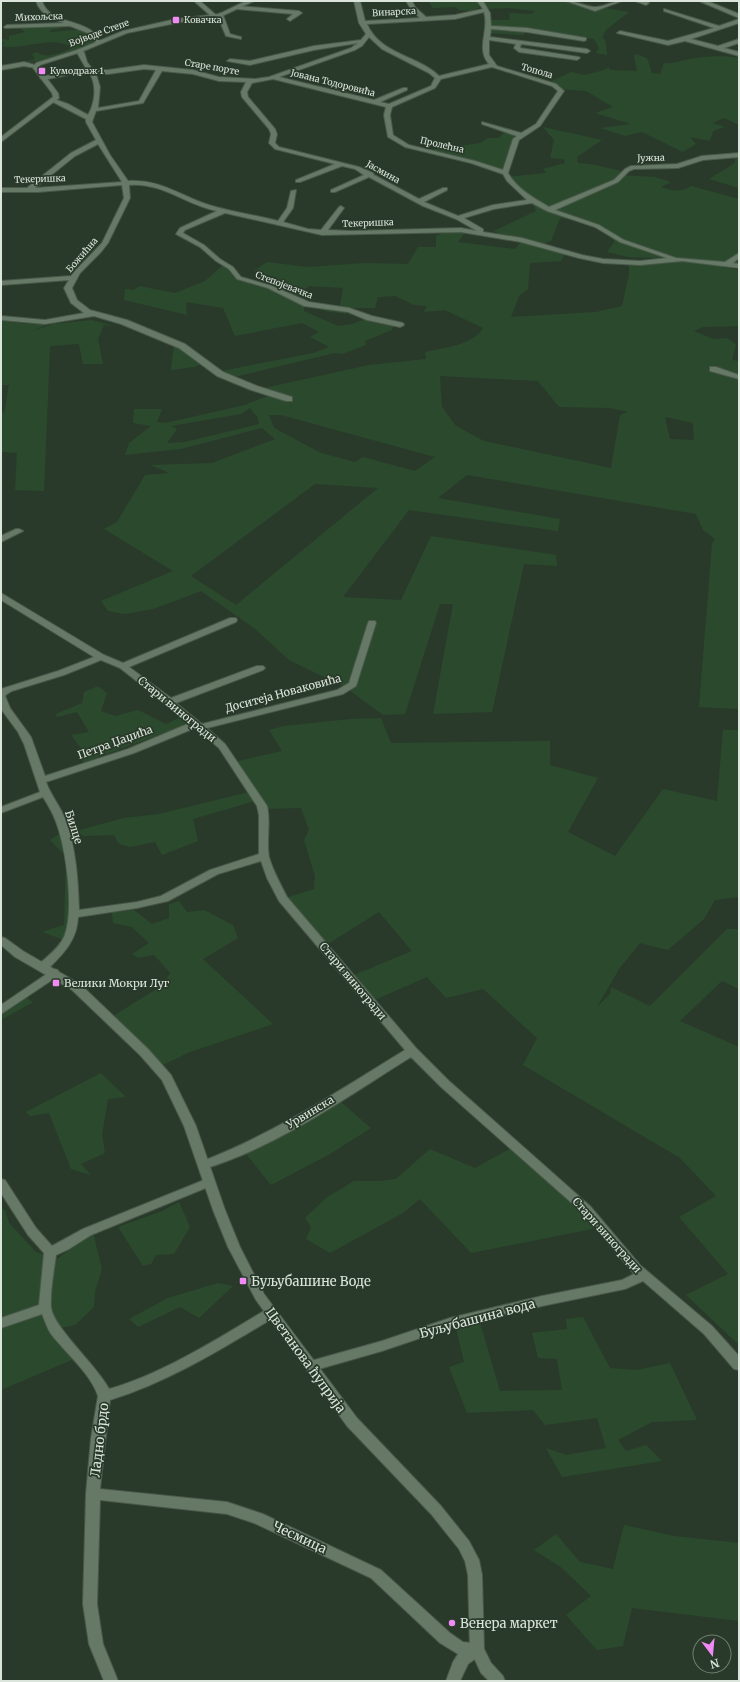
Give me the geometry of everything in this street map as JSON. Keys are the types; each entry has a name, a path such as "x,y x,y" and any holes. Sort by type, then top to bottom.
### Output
{"street":[{"path":"39,1 40,6 47,12 70,24 91,32 98,42"},
{"path":"197,1 217,15 228,35 239,38"},
{"name":"Војводе Степе","path":"36,66 44,61 79,51 98,42 135,30 176,21 217,15 238,8 251,1"},
{"path":"357,1 362,23 368,35 386,49 425,68 438,78"},
{"name":"Винарска","path":"408,1 426,20"},
{"path":"438,78 492,65 486,58 488,18 486,10 480,1"},
{"path":"569,1 595,9 619,1"},
{"path":"638,1 646,4"},
{"path":"702,1 739,16"},
{"path":"238,8 299,13 290,18"},
{"name":"Винарска","path":"362,23 426,20 461,16 486,10"},
{"path":"666,10 718,27"},
{"path":"620,33 665,43 685,39 739,21"},
{"name":"Михољска","path":"8,27 70,24"},
{"path":"488,27 527,30 584,39"},
{"name":"Старе порте","path":"43,78 71,72 112,71 140,67 193,72 219,79 250,81 273,77 353,49 360,45 368,35"},
{"path":"486,38 587,51"},
{"path":"685,39 739,54"},
{"path":"230,61 250,64 314,48 363,41"},
{"path":"717,48 739,41"},
{"path":"519,42 517,48 519,50 577,58"},
{"path":"79,51 92,72 97,88 94,110 89,118 89,122 125,183"},
{"path":"1,62 36,66 56,98 1,140"},
{"path":"1,68 24,64"},
{"name":"Топола","path":"492,65 508,72 554,85 560,89 558,97 540,122 516,139 505,173"},
{"path":"94,110 141,102 160,69"},
{"name":"Јована Тодоровића","path":"273,77 389,106"},
{"path":"389,106 433,87 438,81 438,78"},
{"name":"Јасмина","path":"250,81 244,95 252,107 265,119 273,131 272,143 275,147 283,151 357,168 371,174 419,202 458,218 467,227"},
{"path":"375,102 405,89"},
{"path":"54,101 66,105 89,118"},
{"name":"Пролећна","path":"389,106 387,115 390,136 398,141 412,147 473,162 505,173"},
{"path":"484,123 522,135"},
{"path":"29,190 50,170 90,144 99,141"},
{"name":"Јужна","path":"549,210 616,181 627,170 633,167 678,166 702,158 739,155"},
{"path":"298,180 341,164"},
{"path":"505,173 509,180 532,201 549,210 593,224 622,241 674,259"},
{"path":"333,191 371,174"},
{"name":"Текеришка","path":"1,190 29,190 141,182 158,186 199,205 298,230 322,233 467,227 499,237 541,245 566,253 603,261 640,263 674,259 739,266"},
{"name":"Божићна","path":"125,183 127,198 105,242 73,278 68,288 71,297 83,309 94,314 124,322 182,346 220,374 254,388 290,399"},
{"path":"419,202 445,189"},
{"path":"279,224 290,208 294,191"},
{"path":"458,218 488,208 532,201"},
{"path":"322,233 341,208"},
{"name":"Степојевачка","path":"223,211 182,229 179,234 202,246 218,260 231,268 239,278 270,287 307,304 349,310 400,325"},
{"path":"727,264 739,255"},
{"path":"1,282 73,278"},
{"path":"1,318 45,322 94,314"},
{"path":"713,369 739,377"},
{"path":"1,539 19,531"},
{"name":"Стари виногради","path":"1,596 101,657 123,666 170,702 227,752 262,806 264,816 264,856 272,878 283,899 412,1051 444,1084 586,1209 642,1275 662,1289 708,1330 739,1365"},
{"path":"123,666 232,620"},
{"name":"Доситеја Новаковића","path":"198,726 340,692 350,688 354,684 372,622"},
{"path":"1,696 3,692 9,689 62,673 101,657"},
{"path":"170,702 260,668"},
{"name":"Билце","path":"1,696 3,712 13,718 27,738 46,793 61,819 68,844 74,914 73,928 68,941 43,967"},
{"name":"Петра Џаџића","path":"42,780 131,751 198,726"},
{"path":"1,810 46,793"},
{"path":"74,914 137,905 164,899 214,872 264,856"},
{"name":"Цветанова ћуприја","path":"1,940 19,954 54,973 90,999 164,1074 180,1104 204,1165 209,1182 243,1266 271,1313 358,1429 436,1510 464,1545 472,1560 475,1575 477,1649 486,1668 498,1681"},
{"path":"1,1010 54,973"},
{"name":"Урвинска","path":"204,1165 223,1159 276,1133 412,1051"},
{"path":"1,1183 36,1239 45,1250 50,1251 61,1248 87,1232 161,1204 209,1182"},
{"path":"1,1323 45,1308 50,1251"},
{"name":"Буљубашина вода","path":"312,1366 382,1346 450,1322 624,1284 642,1275"},
{"name":"Ладно брдо","path":"45,1308 55,1329 89,1370 102,1389 104,1396 98,1438 93,1494 91,1612 96,1644 111,1681"},
{"path":"104,1396 143,1383 223,1342 271,1313"},
{"name":"Чесмица","path":"93,1494 227,1508 258,1518 376,1574 445,1638 461,1648 477,1649"},
{"path":"453,1681 462,1657 477,1649"}],"green space":[{"path":"428,1 478,1 480,7 472,11 459,10 456,7 433,8"},
{"path":"483,1 568,1 597,9 605,8 629,12 606,30 602,38 605,39 607,55 596,53 599,48 594,39 526,29 524,35 487,33 488,20 510,20 509,13 531,14 535,11 507,8 489,9"},
{"path":"24,26 57,26 62,28 50,30 50,32 85,29 96,42 52,59 25,62 35,59 32,54 37,52 50,55 72,48 65,44 56,42 9,47 1,46 5,43 1,42 1,39 9,40 9,36 25,32 21,29"},
{"path":"635,54 647,58 652,73 660,74 664,63 674,63 689,59 707,57 727,56 739,58 739,125 724,118 713,123 725,127 713,131 710,141 690,137 696,144 683,152 642,132 625,136 600,128 631,124 595,113 613,107 586,91 560,89 548,83 571,72 585,75 604,70 609,67 610,70 637,71 634,57"},
{"path":"543,127 602,140 577,157 578,163 591,164 621,171 618,175 655,177 671,182 661,187 669,190 683,190 691,186 739,199 739,266 692,259 628,257 607,252 615,241 601,231 604,227 590,221 560,218 551,241 542,244 566,253 561,261 530,263 528,289 519,296 511,317 596,312 622,306 629,274 629,264 641,265 686,261 739,270 739,326 703,327 694,331 713,339 727,338 736,344 732,360 739,361 739,709 699,707 712,544 715,539 703,530 696,514 467,475 438,498 560,519 558,531 409,510 343,597 401,600 431,536 556,555 557,566 524,564 492,712 433,714 453,604 440,604 405,714 383,715 345,687 289,660 254,628 201,591 153,609 125,614 108,611 101,601 173,571 104,529 117,522 145,475 169,473 151,465 212,463 275,439 262,428 181,449 125,455 129,443 151,426 133,423 134,409 162,409 157,422 165,423 245,405 272,394 260,389 369,365 426,359 425,352 465,342 479,334 483,328 445,310 424,312 427,306 414,305 395,296 378,297 375,308 351,308 345,311 346,314 324,311 313,304 320,303 340,306 343,288 309,286 294,298 304,303 304,311 338,326 352,324 365,319 394,325 392,330 365,341 366,345 342,354 335,353 230,378 216,372 313,353 329,347 310,337 319,332 302,323 235,336 223,308 186,302 187,315 124,300 125,289 134,290 139,286 175,293 205,281 224,264 236,276 265,285 278,278 254,271 267,262 308,267 365,263 408,264 418,247 436,247 436,236 451,230 466,231 458,242 515,249 522,241 510,239 494,231 536,211 532,201 506,177 546,173 543,169 565,163 564,159 550,158 554,140","holes":["440,376 538,381 559,407 610,408 628,412 620,415 611,468 484,441 456,426 442,407","250,408 258,418 259,424 185,442 167,443 177,429 171,426 241,414","269,415 281,415 435,457 415,471 363,457 355,462 321,453 274,428","665,417 693,423 694,440 670,439","315,484 378,488 236,605 191,576"]},
{"path":"508,130 522,135 517,137 505,173 487,166 430,150 480,143 488,138 498,138"},
{"path":"739,157 739,188 709,179 735,163 735,158"},
{"path":"92,320 114,326 104,325 98,339 103,364 83,364 79,344 50,346 44,491 15,490 17,453 1,452 1,413 4,413 9,385 1,385 1,321 28,324 48,324 32,331 53,324"},
{"path":"174,344 205,363 194,367 171,370"},
{"path":"98,686 107,693 101,711 115,716 138,710 166,724 181,717 188,724 83,763 80,747 71,735 89,732 77,712 57,717 56,714 82,703 84,692"},
{"path":"381,718 391,743 550,741 550,765 598,778 568,832 615,856 663,789 717,801 723,730 739,730 739,897 715,900 704,919 668,950 640,943 619,969 597,1007 610,994 611,987 650,1006 727,929 739,929 739,989 722,981 680,1021 739,1047 739,1345 686,1295 728,1274 679,1217 716,1196 680,1158 523,1065 537,1038 483,989 446,998 427,977 370,1002 349,977 412,951 379,912 326,945 283,899 314,889 315,876 304,840 309,830 301,808 263,809 259,800 193,819 198,841 162,855 155,842 130,847 119,844 114,835 84,836 76,831 124,818 159,814 253,791 234,762 282,751 269,730 284,726 350,719"},
{"path":"65,830 71,873 67,941 42,932 64,925 66,856 50,840"},
{"path":"179,901 187,912 204,910 233,925 238,938 203,959 273,1024 190,1052 158,1067 110,1018 163,985 170,973 154,955 138,958 132,954 149,943 132,927 113,923 112,912 134,910 152,924 169,918 169,904"},
{"path":"25,997 33,1002 1,1020 1,1012"},
{"path":"101,1073 126,1097 108,1099 102,1135 105,1153 81,1164 91,1175 71,1169 49,1113 30,1116 26,1112"},
{"path":"335,1097 371,1128 330,1154 271,1185 243,1150"},
{"path":"515,1146 602,1227 471,1253 420,1199 403,1213 330,1253 306,1239 311,1227 305,1218 326,1198 354,1181 381,1181 396,1179 430,1149 475,1168"},
{"path":"179,1202 190,1227 174,1254 156,1255 151,1264 143,1266 118,1227 162,1211"},
{"path":"1,1207 5,1211 9,1223 36,1252 57,1259 93,1233 102,1269 95,1292 94,1307 75,1325 52,1330 74,1359 1,1390"},
{"path":"218,1283 233,1286 199,1318 180,1307 138,1327 129,1319 168,1298"},
{"path":"583,1317 610,1368 637,1370 670,1363 697,1420 652,1422 618,1440 626,1451 646,1445 662,1461 562,1477 546,1448 566,1455 606,1448 597,1418 545,1425 533,1410 467,1413 449,1367 464,1362 456,1328 480,1323 500,1391 562,1390 557,1359 538,1358 532,1333 567,1329 566,1319"},
{"path":"624,1525 674,1536 739,1543 739,1621 632,1608 623,1646 597,1650 566,1615 591,1596 562,1568 534,1550 556,1534 580,1562 613,1569"}],"place":[{"name":"Ковачка","path":"176,20"},
{"name":"Кумодраж 1","path":"42,71"},
{"name":"Велики Мокри Луг","path":"56,983"},
{"name":"Буљубашине Воде","path":"243,1281"},
{"name":"Венера маркет","path":"452,1623"}]}
